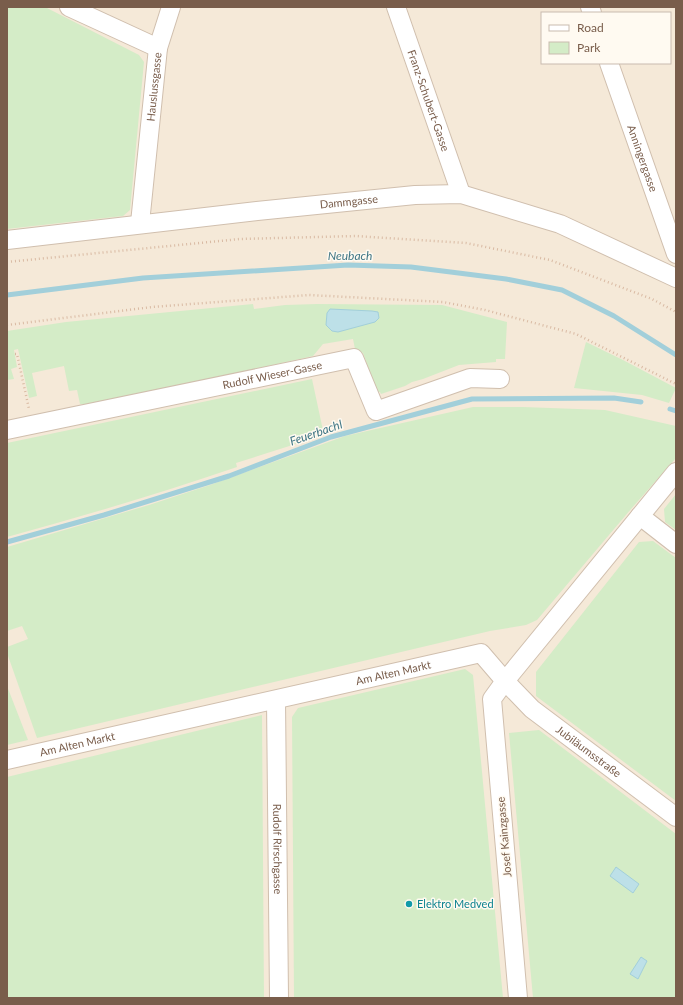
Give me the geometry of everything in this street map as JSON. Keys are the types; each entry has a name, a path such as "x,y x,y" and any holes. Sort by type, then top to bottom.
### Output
{"street":[{"name":"Hauslussgasse","path":"69,7 158,48 140,224"},
{"path":"158,48 172,7"},
{"name":"Franz-Schubert-Gasse","path":"396,7 461,194"},
{"name":"Anningergasse","path":"609,64 676,254"},
{"name":"Dammgasse","path":"7,240 140,224 416,195 461,194 560,224 676,278"},
{"name":"Rudolf Wieser-Gasse","path":"7,430 354,358 376,411 470,378 500,379"},
{"path":"505,681 676,472"},
{"path":"640,516 676,544"},
{"name":"Am Alten Markt","path":"7,760 481,653 505,681"},
{"name":"Jubiläumsstraße","path":"505,681 532,709 676,817"},
{"name":"Josef Kainzgasse","path":"505,681 492,699 518,998"},
{"name":"Rudolf Rirschgasse","path":"276,700 279,998"}],"path":[{"path":"7,262 240,239 356,236 466,243 550,260 652,299 676,312"},
{"path":"7,326 152,307 309,295 443,302 493,312 576,334 676,384"},
{"path":"15,354 17,354 32,425"}],"shaded area":[{"path":"7,7 676,7 676,998 7,998"}],"green space":[{"path":"7,7 45,7 139,55 144,62 130,210 123,216 7,229"},
{"path":"253,304 254,309 285,305 317,304 442,305 507,322 505,359 496,359 496,362 459,365 381,394 380,392 377,392 363,353 355,349 353,339 323,344 313,356 84,407 83,404 80,404 77,390 69,391 64,366 32,373 37,396 29,398 18,349 14,350 17,367 11,369 14,379 7,380 7,331 66,322"},
{"path":"586,342 676,388 669,403 642,395 574,388"},
{"path":"312,379 324,435 236,463 237,467 180,486 7,537 7,443"},
{"path":"473,407 605,410 676,426 676,458 537,620 526,625 490,631 37,738 7,653 7,647 28,639 22,626 7,631 7,547 149,505 210,485 345,436"},
{"path":"676,494 676,530 665,522 664,509"},
{"path":"653,541 676,558 676,801 536,696 536,672 639,542"},
{"path":"465,669 473,675 503,998 294,998 292,717 298,708"},
{"path":"7,686 28,740 7,745"},
{"path":"262,715 264,998 7,998 7,777"},
{"path":"539,730 676,834 676,998 533,998 509,733"}],"water":[{"path":"330,309 378,312 379,318 375,322 338,332 332,331 326,325 327,313"},
{"path":"616,867 639,884 633,893 610,876"},
{"path":"641,957 647,961 638,979 630,974"}],"waterway":[{"name":"Neubach","path":"7,295 143,278 348,265 411,267 506,279 562,290 614,316 676,355"},
{"name":"Feuerbachl","path":"7,542 104,515 229,476 331,437 472,399 614,398 641,402"},
{"path":"670,409 676,411"}],"place":[{"name":"Elektro Medved","path":"409,904"}]}
